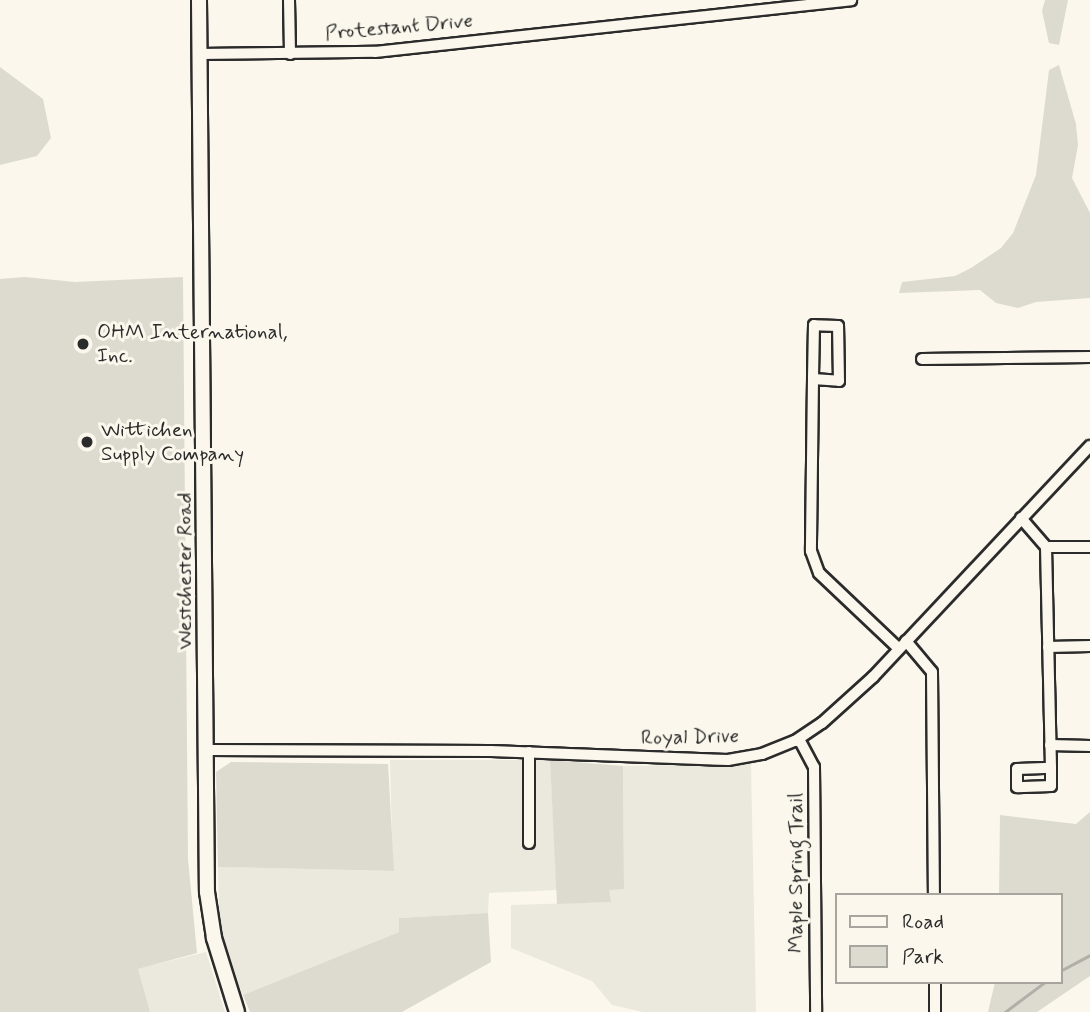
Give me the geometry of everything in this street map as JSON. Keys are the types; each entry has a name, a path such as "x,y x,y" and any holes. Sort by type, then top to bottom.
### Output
{"street":[{"name":"Westchester Road","path":"199,0 207,892 214,938 237,1012"},
{"path":"289,0 290,54"},
{"name":"Protestant Drive","path":"200,54 375,52 851,0"},
{"path":"813,379 839,381 838,326 814,325 813,379 811,551 819,573 932,672 934,893"},
{"path":"922,359 1090,357"},
{"name":"Royal Drive","path":"206,750 529,752 727,760 762,754 799,739 873,677 1090,446"},
{"path":"1021,518 1046,547 1051,768"},
{"path":"1046,547 1090,547"},
{"path":"1048,647 1090,646"},
{"name":"Maple Spring Trail","path":"799,739 814,767 816,1012"},
{"path":"1051,745 1090,746"},
{"path":"529,752 529,842"},
{"path":"935,984 935,1012"}],"shaded area":[{"path":"390,760 550,760 557,890 489,893 488,913 399,918 399,932 243,995 226,955 219,910 218,867 393,871"},
{"path":"751,764 756,1012 643,1012 612,1005 592,981 511,948 511,905 610,902 608,889 624,888 623,766"},
{"path":"206,952 225,1012 150,1012 137,969"}],"green space":[{"path":"1045,0 1068,0 1059,45 1049,43 1042,11"},
{"path":"1059,65 1076,124 1078,145 1072,178 1090,213 1090,298 1036,302 1018,308 996,303 980,290 899,293 902,282 955,276 971,268 1001,248 1013,233 1036,175 1049,70"},
{"path":"0,67 43,99 51,138 37,156 0,165"},
{"path":"25,277 75,282 183,277 188,859 197,953 138,969 150,1012 0,1012 0,279"},
{"path":"550,760 623,766 624,889 609,890 611,902 557,904"},
{"path":"231,762 388,764 394,871 218,867 216,772"},
{"path":"1090,812 1090,976 1037,1012 988,1012 995,984 1062,984 1062,893 999,893 1000,815 1076,824"},
{"path":"488,913 491,962 402,1012 250,1012 243,995 399,932 399,918"}],"waterway":[{"path":"1062,970 1090,955"},
{"path":"1005,1012 1042,984"}],"place":[{"name":"OHM International, Inc.","path":"83,344"},
{"name":"Wittichen Supply Company","path":"87,442"}]}
